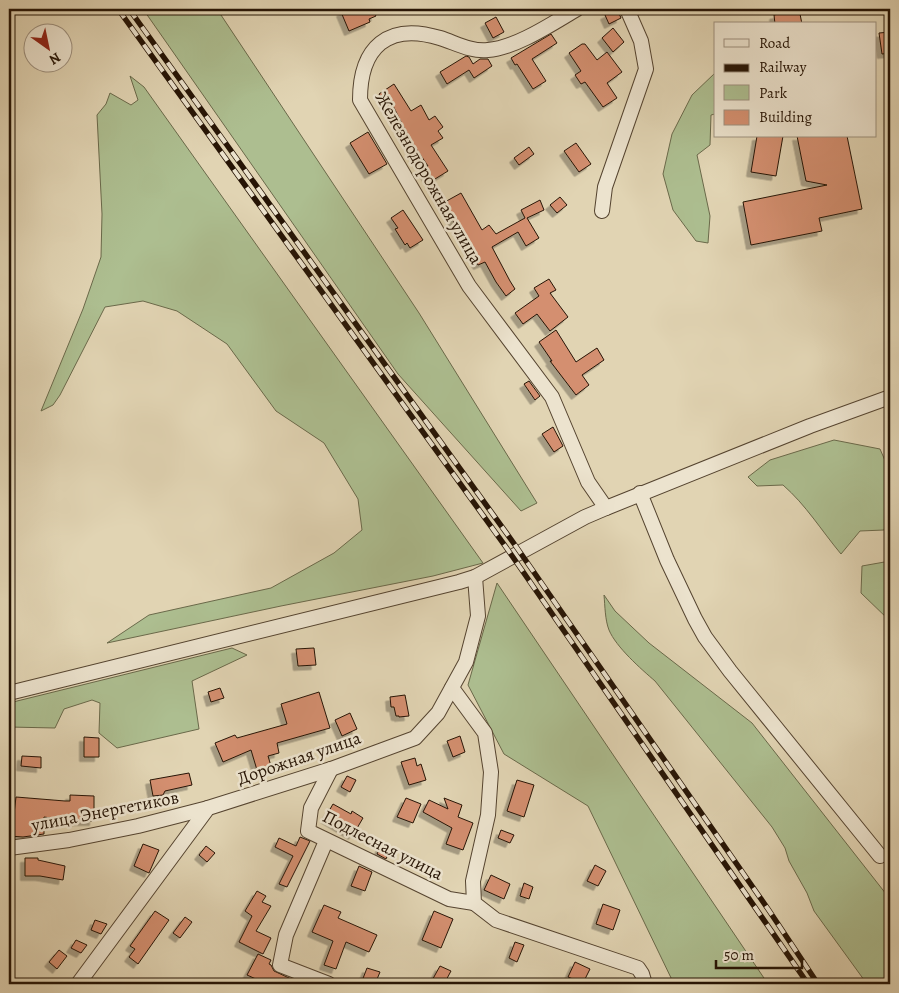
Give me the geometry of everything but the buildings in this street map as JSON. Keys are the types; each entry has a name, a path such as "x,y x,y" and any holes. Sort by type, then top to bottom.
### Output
{"street":[{"name":"Железнодорожная улица","path":"577,9 544,29 496,49 466,48 442,38 418,34 398,34 389,37 377,46 368,62 361,83 360,100 469,286 552,397 588,482 606,508"},
{"path":"602,211 604,187 646,69 641,41 627,9"},
{"path":"9,693 475,577 536,543 640,493 890,396"},
{"path":"640,493 667,560 694,619 730,671 880,856"},
{"name":"Дорожная улица","path":"208,808 331,768 415,738 438,713 466,662 478,616 475,577"},
{"path":"452,688 485,733 491,772 488,815 473,881 474,903"},
{"name":"Подлесная улица","path":"331,768 311,808 308,831 449,899 474,903 496,920 638,968 646,984"},
{"path":"78,984 208,808"},
{"name":"улица Энергетиков","path":"9,848 78,838 138,826 208,808"},
{"path":"326,841 286,935 280,965 329,984"}],"green space":[{"path":"143,9 217,9 419,313 537,503 521,511 398,374"},
{"path":"714,74 714,114 711,115 710,145 697,155 710,216 708,243 696,241 673,210 663,174 672,134 692,95"},
{"path":"130,76 144,87 483,563 433,576 107,643 149,615 271,588 334,553 362,530 358,499 324,443 276,411 227,344 177,311 143,301 105,307 60,395 53,405 41,411 83,309 101,257 102,214 97,115 106,104 110,93 131,105 138,100"},
{"path":"834,440 880,449 890,472 890,509 884,530 860,531 841,554 806,509 783,485 757,486 748,477 770,460"},
{"path":"890,561 890,621 861,593 862,566"},
{"path":"497,583 768,984 674,984 588,806 504,754 468,685"},
{"path":"604,595 615,611 649,643 752,723 890,899 890,984 867,984 814,911 807,893 789,861 785,848 772,827 655,681 629,657 612,637 605,613"},
{"path":"232,648 247,655 192,681 199,729 117,748 99,733 100,703 92,700 64,709 55,728 9,727 9,703"}],"railway":[{"path":"118,9 508,550 808,984"},
{"path":"129,9 515,545 818,984"}]}
